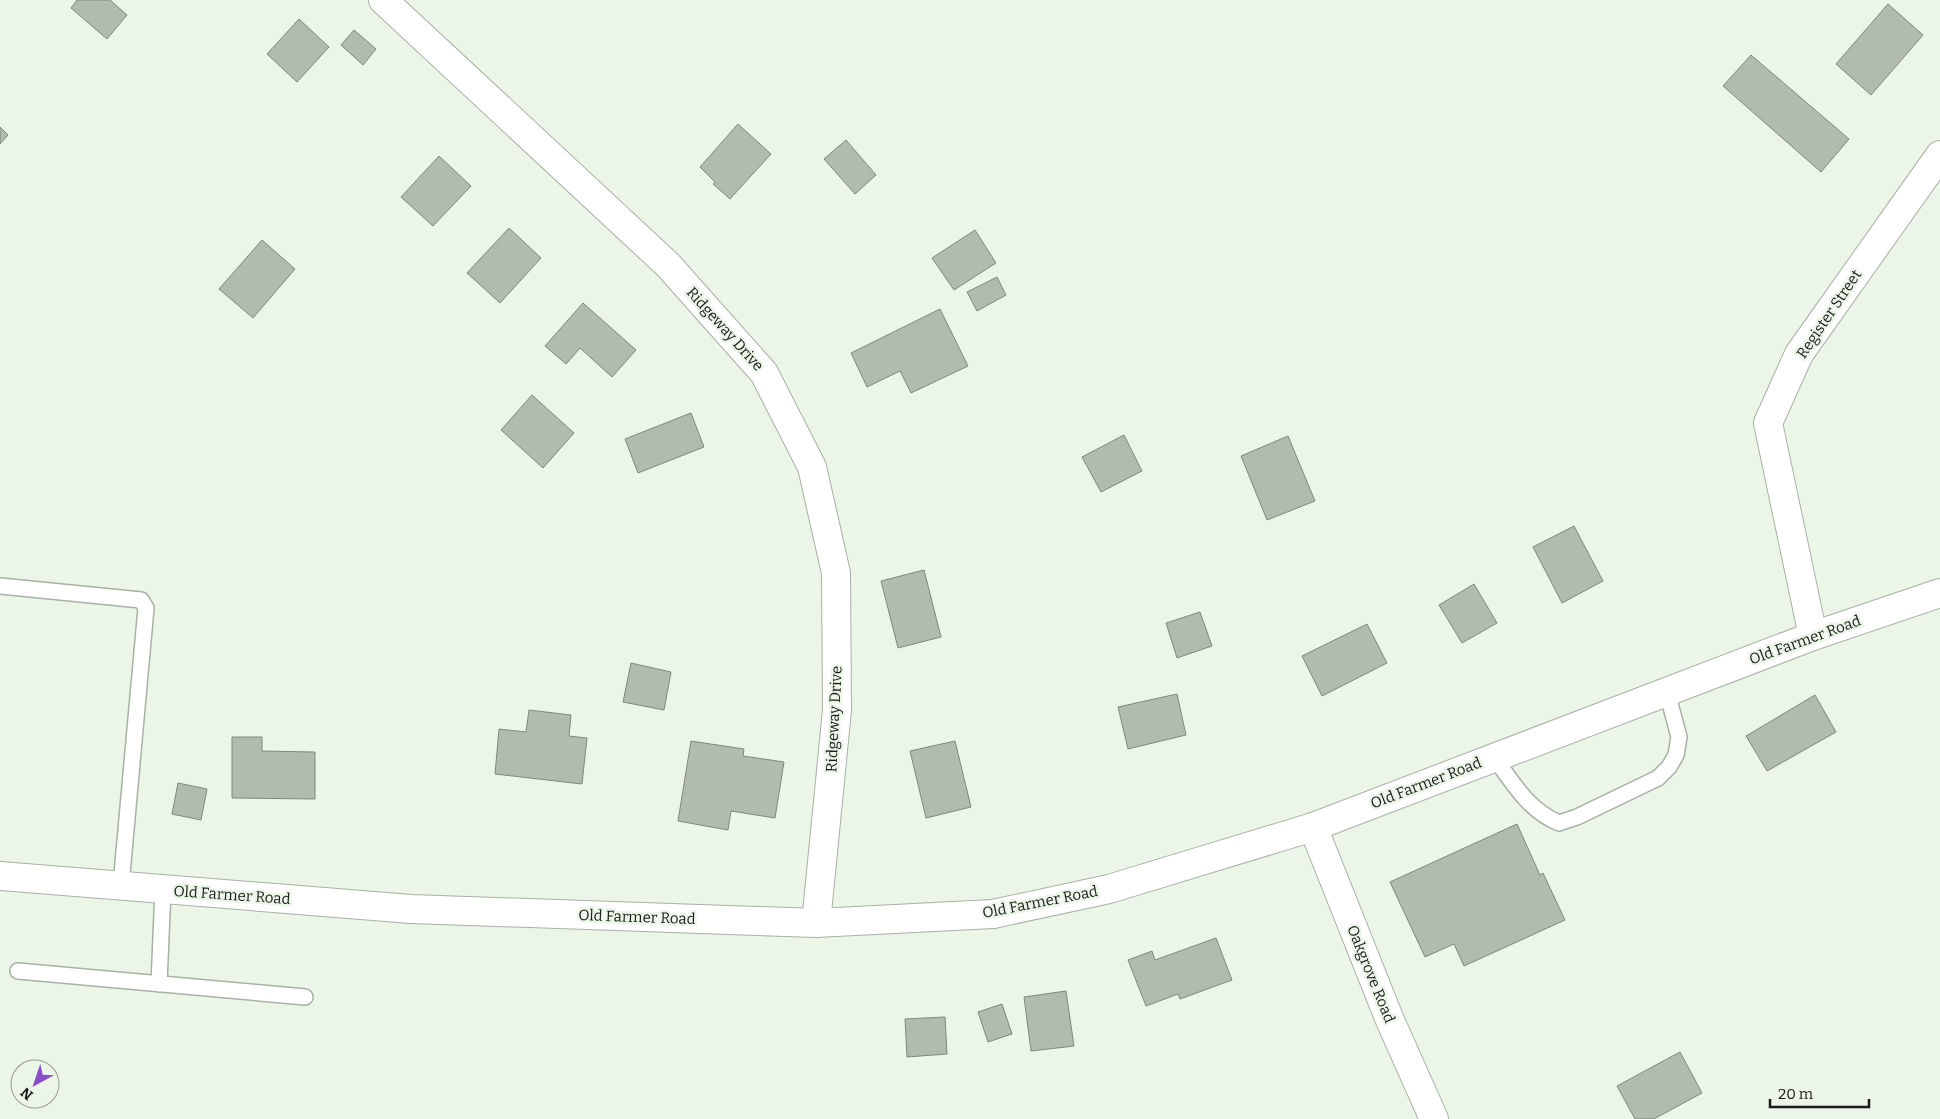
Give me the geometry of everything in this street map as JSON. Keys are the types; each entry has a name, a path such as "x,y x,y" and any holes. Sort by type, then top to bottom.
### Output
{"street":[{"name":"Ridgeway Drive","path":"383,0 668,264 764,373 812,466 836,573 837,710 816,923"},
{"name":"Register Street","path":"1813,636 1768,423 1799,354 1940,155"},
{"name":"Old Farmer Road","path":"0,876 411,909 816,923 993,914 1109,888 1313,827 1813,636 1940,592"},
{"name":"Oakgrove Road","path":"1313,827 1389,1018 1434,1119"}],"lane":[{"path":"0,586 141,600 146,608 121,886"},
{"path":"1494,757 1528,803 1545,817 1559,823 1577,817 1658,778 1669,767 1676,755 1679,737 1667,692"},
{"path":"159,984 163,890"},
{"path":"18,971 304,996"}],"building":[{"path":"77,0 110,0 127,15 107,39 71,8"},
{"path":"1888,4 1923,35 1871,95 1836,64"},
{"path":"299,19 329,47 297,82 267,54"},
{"path":"354,30 376,49 363,65 341,45"},
{"path":"1751,55 1849,139 1821,172 1723,86"},
{"path":"738,124 771,154 730,199 713,184 715,182 700,167"},
{"path":"0,127 8,135 0,144"},
{"path":"846,140 876,175 855,194 824,159"},
{"path":"439,156 471,186 433,226 401,197"},
{"path":"509,228 541,258 500,303 467,273"},
{"path":"975,230 996,263 954,290 932,258"},
{"path":"262,240 295,269 253,318 219,289"},
{"path":"997,277 1006,295 977,311 967,292"},
{"path":"583,303 636,350 612,377 580,348 566,364 545,346"},
{"path":"940,309 968,366 911,393 900,371 867,387 851,353"},
{"path":"532,395 574,433 543,468 501,430"},
{"path":"691,413 704,447 638,473 625,439"},
{"path":"1124,435 1142,471 1101,492 1082,457"},
{"path":"1288,436 1315,501 1267,520 1241,456"},
{"path":"1574,526 1603,581 1562,603 1533,547"},
{"path":"924,570 941,637 898,648 881,581"},
{"path":"1474,584 1497,623 1462,643 1439,605"},
{"path":"1200,612 1212,646 1177,658 1166,623"},
{"path":"1367,624 1387,663 1322,696 1302,656"},
{"path":"631,663 671,672 664,710 623,702"},
{"path":"1177,694 1186,735 1128,749 1118,707"},
{"path":"1815,695 1836,732 1767,771 1746,736"},
{"path":"529,710 571,715 569,736 587,738 582,784 495,774 499,729 526,732"},
{"path":"232,737 262,737 262,751 315,752 315,799 232,798"},
{"path":"691,741 744,749 743,756 784,762 775,818 731,811 728,830 678,821"},
{"path":"955,741 971,807 926,818 910,751"},
{"path":"178,783 207,789 201,820 172,814"},
{"path":"1517,824 1540,875 1543,873 1565,920 1464,966 1454,944 1425,957 1390,882"},
{"path":"1216,938 1232,980 1180,999 1178,994 1146,1006 1128,960 1152,951 1155,960"},
{"path":"1066,991 1074,1046 1031,1051 1024,997"},
{"path":"1002,1004 1012,1034 988,1042 978,1012"},
{"path":"945,1017 947,1054 907,1057 905,1019"},
{"path":"1680,1052 1702,1093 1654,1119 1635,1119 1617,1086"}]}
